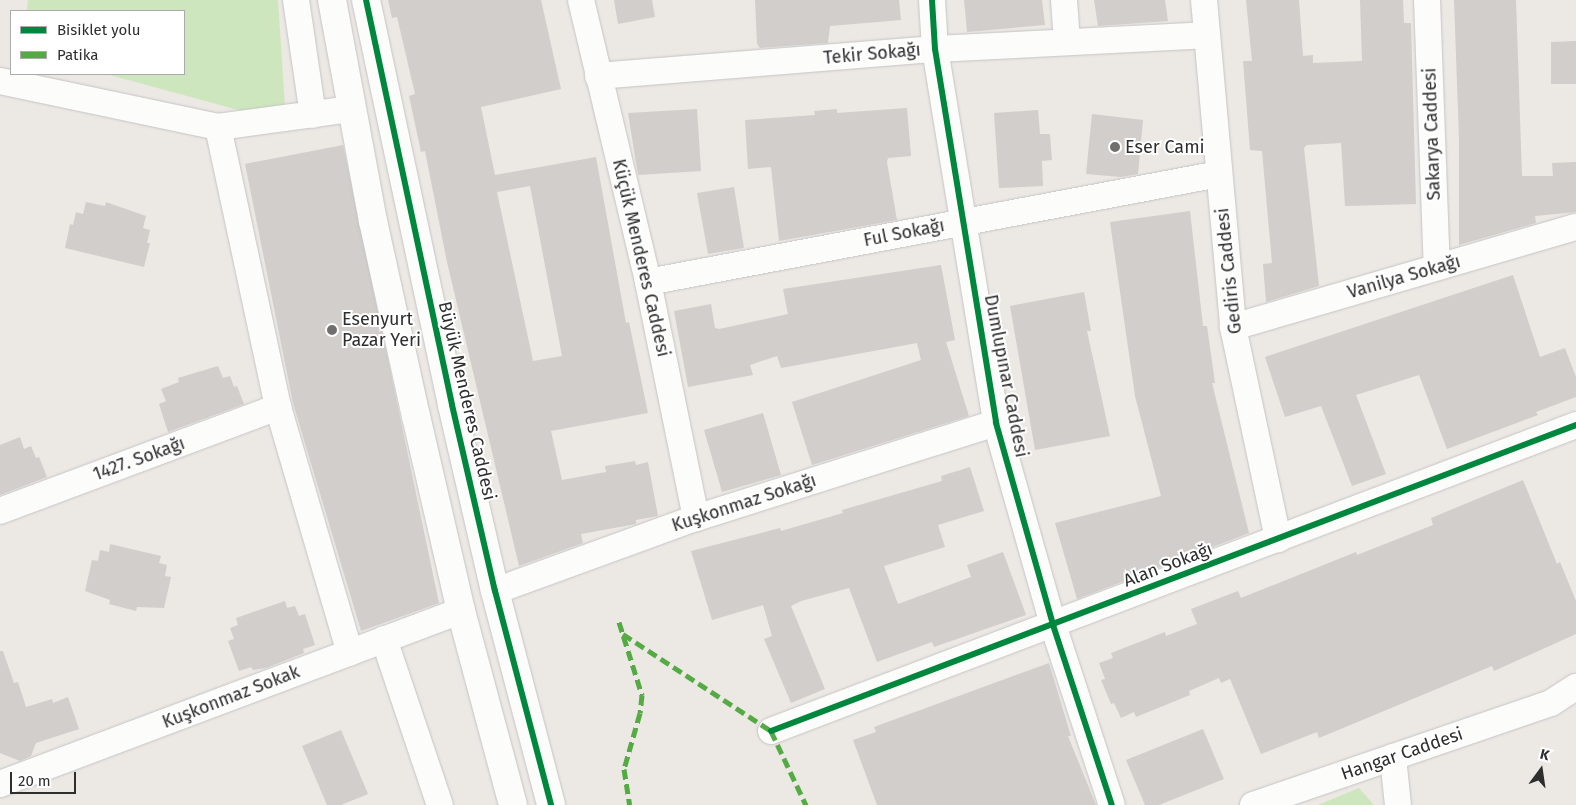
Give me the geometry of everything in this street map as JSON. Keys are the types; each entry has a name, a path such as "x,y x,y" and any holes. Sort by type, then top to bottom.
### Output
{"street":[{"path":"296,0 313,115"},
{"path":"332,0 373,220 461,610 513,805"},
{"name":"Büyük Menderes Caddesi","path":"366,0 409,211 495,591 551,805"},
{"name":"Küçük Menderes Caddesi","path":"582,0 598,76 648,282 696,518"},
{"name":"Dumlupınar Caddesi","path":"932,0 936,48 962,222 996,423 1054,625 1112,805"},
{"path":"1064,0 1067,42"},
{"name":"Gediris Caddesi","path":"1204,0 1233,327 1278,539"},
{"name":"Sakarya Caddesi","path":"1427,0 1437,267"},
{"name":"Tekir Sokağı","path":"598,76 936,48 1207,35"},
{"path":"0,81 218,128 352,109"},
{"path":"218,128 278,407 350,653"},
{"name":"Ful Sokağı","path":"648,282 1219,174"},
{"name":"Vanilya Sokağı","path":"1233,327 1576,227"},
{"name":"1427. Sokağı","path":"0,510 278,407"},
{"name":"Kuşkonmaz Sokağı","path":"495,591 696,518 996,423"},
{"name":"Alan Sokağı","path":"771,731 1576,425"},
{"name":"Kuşkonmaz Sokak","path":"0,784 461,610"},
{"path":"384,640 440,805"},
{"name":"Hangar Caddesi","path":"1253,805 1393,757 1563,704 1576,688"},
{"path":"1393,757 1398,805"}],"green space":[{"path":"28,0 278,0 285,107 253,114 110,75 185,75 185,10 27,10"},
{"path":"1359,788 1374,805 1318,805"}],"building":[{"path":"388,0 541,0 561,89 481,107 495,175 596,157 626,323 629,322 648,413 551,431 562,480 606,472 605,466 635,461 636,465 648,462 658,516 636,520 636,524 581,534 583,543 519,566 447,262 425,151 421,152 409,96 415,94 397,17 392,18","holes":["530,186 562,356 533,361 497,192"]},
{"path":"614,0 652,0 655,17 618,24"},
{"path":"755,0 899,0 901,20 830,26 828,43 760,48 757,44"},
{"path":"964,0 1042,0 1045,25 967,32"},
{"path":"1094,0 1165,0 1168,21 1098,26"},
{"path":"1246,0 1299,0 1303,56 1313,55 1313,63 1362,61 1360,0 1403,0 1404,23 1411,23 1416,204 1345,206 1341,143 1307,145 1304,148 1319,286 1266,302 1263,264 1272,263 1262,151 1250,150 1243,61 1252,61"},
{"path":"1454,0 1516,0 1522,176 1553,176 1552,163 1576,162 1576,212 1535,216 1536,223 1459,245 1459,139"},
{"path":"1576,41 1576,84 1551,84 1551,42"},
{"path":"907,108 911,156 888,158 887,162 897,220 779,241 771,167 748,169 745,120 815,115 814,111 837,109 837,113"},
{"path":"697,109 701,171 638,175 628,113"},
{"path":"1038,110 1040,134 1050,134 1052,160 1042,161 1043,186 999,188 994,113"},
{"name":"Eser Cami","path":"1092,114 1143,120 1138,174 1121,177 1086,174"},
{"name":"Esenyurt Pazar Yeri","path":"343,145 439,603 361,631 293,403 245,164"},
{"path":"734,187 744,248 708,254 697,193"},
{"path":"86,202 105,206 106,202 146,216 143,228 150,230 147,243 150,243 144,267 65,248 70,224 73,225 76,212 83,214"},
{"path":"1190,211 1203,326 1207,326 1215,383 1212,383 1249,533 1077,599 1055,523 1161,496 1135,396 1110,222"},
{"path":"941,265 955,340 946,342 969,416 812,465 792,402 921,360 917,343 781,368 777,356 750,365 753,375 688,387 674,311 711,304 715,328 719,329 788,314 783,289"},
{"path":"1513,275 1540,357 1565,348 1576,377 1576,397 1536,412 1538,415 1447,449 1419,375 1356,395 1386,474 1352,486 1321,406 1285,417 1265,357"},
{"path":"1084,292 1091,331 1087,331 1110,436 1035,450 1010,306"},
{"path":"218,366 223,378 230,376 234,387 237,386 244,404 168,432 159,404 166,401 161,389 179,382 178,378"},
{"path":"763,413 781,475 722,492 704,430"},
{"path":"20,437 24,449 31,446 36,458 39,457 47,477 0,495 0,445"},
{"path":"970,467 984,511 938,525 945,547 884,566 898,604 971,577 967,565 1003,552 1026,615 934,647 932,642 877,662 849,588 801,601 791,606 825,689 791,703 764,639 772,636 763,605 712,620 691,551 780,528 781,531 843,513 842,510 942,481 941,476"},
{"path":"1523,480 1557,564 1560,562 1576,601 1576,634 1494,671 1492,666 1319,738 1317,732 1261,754 1230,679 1221,683 1219,678 1189,691 1190,695 1136,717 1134,712 1121,718 1114,703 1111,704 1101,680 1105,679 1099,663 1113,658 1111,653 1165,632 1166,636 1197,624 1191,609 1238,591 1241,598 1356,552 1357,555 1433,525 1431,518"},
{"path":"110,544 161,556 159,563 167,565 165,576 171,577 164,608 137,607 136,611 109,604 110,600 85,591 92,560 98,561 100,550 109,552"},
{"path":"285,601 287,608 295,606 299,616 305,614 315,645 303,649 304,653 266,668 253,670 251,667 239,671 228,641 234,639 230,628 238,625 236,618"},
{"path":"0,651 3,651 14,683 18,682 26,707 52,699 53,703 68,697 79,729 36,743 31,756 20,761 0,753"},
{"path":"1049,663 1071,736 1068,736 1096,805 877,805 853,740 876,732 874,727"},
{"path":"1203,729 1224,779 1159,805 1145,805 1126,760"},
{"path":"341,730 368,794 341,805 327,805 302,746"}],"marked path":[{"path":"619,622 642,695 640,713 624,769 630,805"},
{"path":"623,634 771,731 806,805"}],"cycle path":[{"path":"366,0 452,405 495,591 551,805"},
{"path":"932,0 935,49 996,423 1053,625 1112,805"},
{"path":"771,731 1576,425"}],"place":[{"name":"Eser Cami","path":"1115,147"},
{"name":"Esenyurt Pazar Yeri","path":"332,330"}]}
